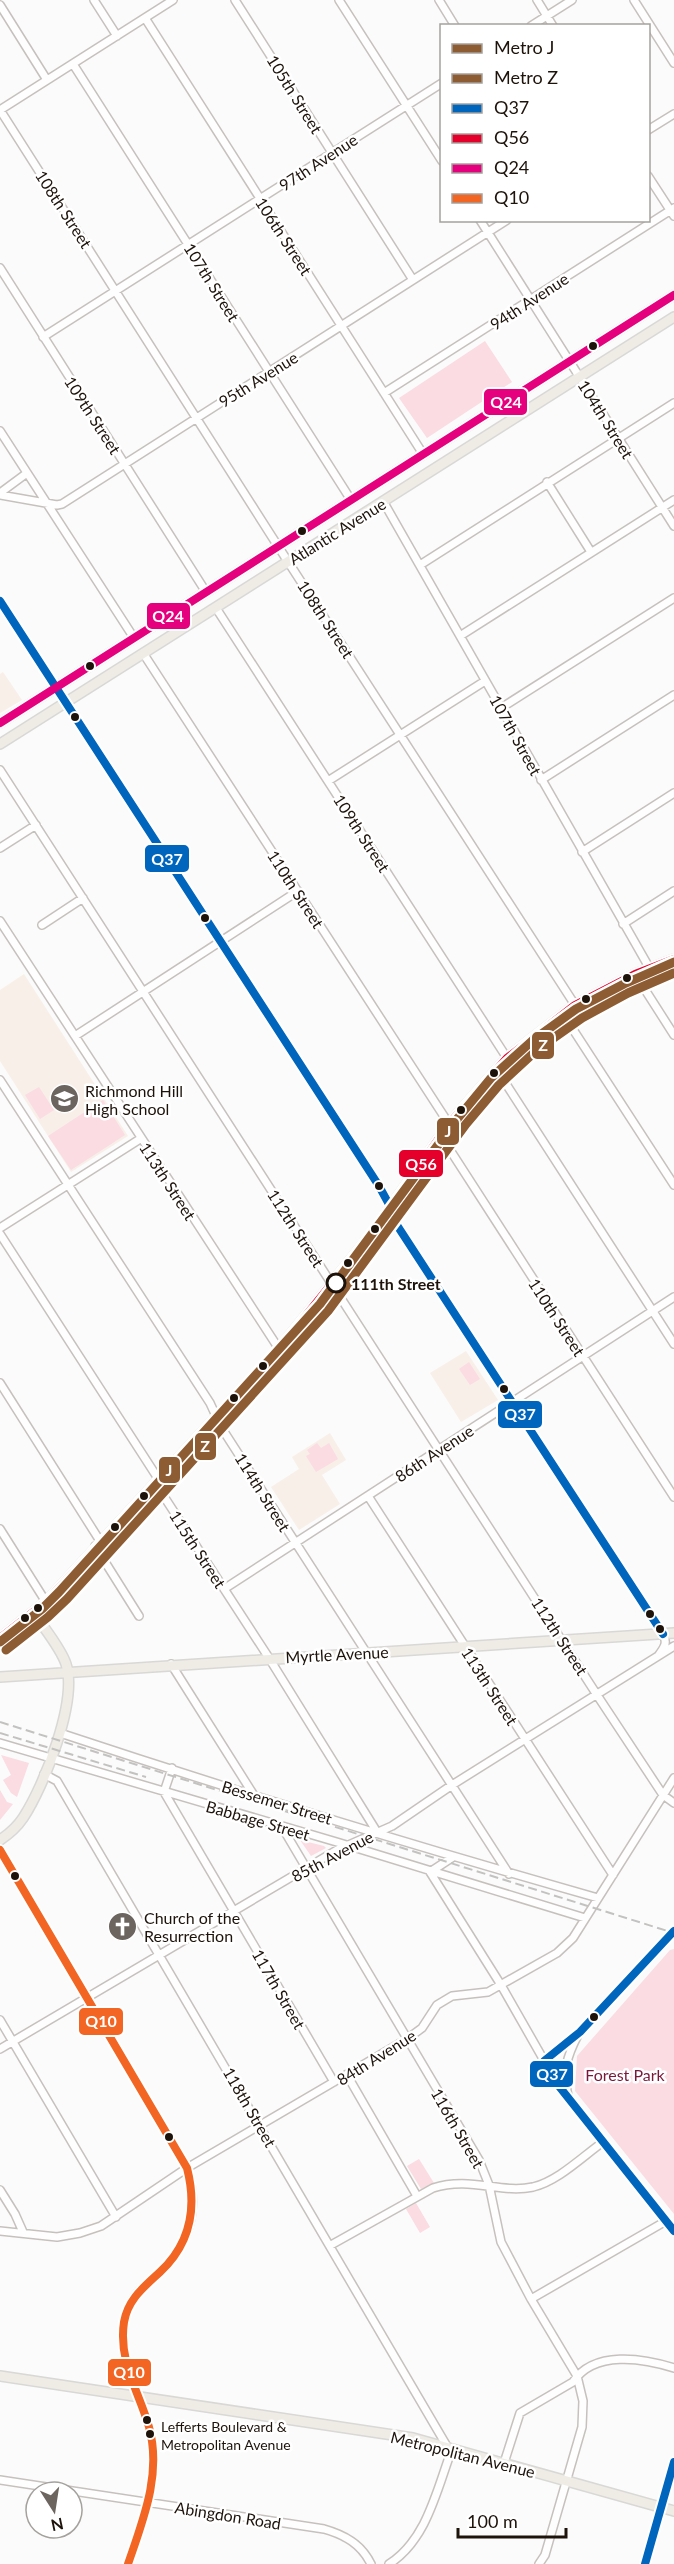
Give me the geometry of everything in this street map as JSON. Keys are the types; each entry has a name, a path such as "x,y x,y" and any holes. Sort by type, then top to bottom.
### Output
{"main road":[{"name":"Atlantic Avenue","path":"0,723 674,295"},
{"name":"Atlantic Avenue","path":"0,744 674,317"},
{"path":"0,1638 46,1602 279,1349 333,1285 449,1124 507,1058 575,1005 635,975 674,959"},
{"path":"0,1840 22,1819 36,1796 60,1733 68,1690 66,1663 34,1613"},
{"name":"Myrtle Avenue","path":"0,1677 171,1664 674,1633"},
{"name":"Metropolitan Avenue","path":"0,2376 413,2438 674,2511"}],"street":[{"path":"94,0 117,36"},
{"path":"0,110 173,0"},
{"name":"105th Street","path":"235,0 413,280"},
{"path":"339,0 440,158"},
{"path":"439,0 454,24"},
{"path":"537,0 552,24"},
{"path":"534,24 572,0"},
{"path":"634,0 649,24"},
{"path":"0,6 47,80"},
{"name":"106th Street","path":"145,18 423,454"},
{"path":"650,25 674,63"},
{"name":"107th Street","path":"73,64 351,500"},
{"name":"97th Avenue","path":"43,337 440,84"},
{"name":"108th Street","path":"0,110 288,562 575,1005"},
{"path":"650,129 674,114"},
{"path":"650,179 673,211"},
{"name":"94th Avenue","path":"384,393 673,211"},
{"name":"104th Street","path":"481,222 674,526"},
{"name":"95th Avenue","path":"0,494 47,504 62,504 504,222"},
{"name":"109th Street","path":"0,268 206,592"},
{"path":"420,564 674,402"},
{"path":"0,431 134,638"},
{"name":"95th Avenue","path":"0,494 27,473"},
{"path":"546,482 591,552"},
{"path":"460,636 674,500"},
{"name":"107th Street","path":"383,501 650,969"},
{"path":"501,708 674,598"},
{"path":"0,601 220,941 511,1403 663,1634 666,1640 665,1646 658,1656"},
{"name":"109th Street","path":"216,608 507,1058"},
{"name":"110th Street","path":"143,653 449,1124"},
{"path":"328,781 485,681"},
{"path":"541,780 674,695"},
{"name":"112th Street","path":"0,771 597,1695 663,1795 674,1803"},
{"path":"582,852 674,793"},
{"path":"0,848 36,825"},
{"path":"75,1036 298,891"},
{"path":"623,924 674,891"},
{"path":"42,925 82,898"},
{"name":"113th Street","path":"0,921 279,1349"},
{"path":"635,975 674,1035"},
{"path":"563,1014 674,1185"},
{"path":"497,1070 674,1344"},
{"name":"114th Street","path":"0,1080 210,1403 215,1416 509,1874"},
{"name":"110th Street","path":"441,1136 674,1497"},
{"path":"0,1228 140,1139"},
{"name":"115th Street","path":"0,1234 159,1480 163,1496 269,1658 377,1832"},
{"name":"86th Avenue","path":"224,1589 674,1297"},
{"path":"0,1383 139,1616"},
{"name":"113th Street","path":"368,1496 613,1875"},
{"path":"0,1529 46,1602"},
{"name":"85th Avenue","path":"0,2049 346,1845 392,1826 452,1785 674,1646"},
{"path":"171,1664 255,1797"},
{"name":"Bessemer Street","path":"60,1733 255,1797 377,1832 509,1874 598,1898"},
{"name":"Babbage Street","path":"0,1743 585,1918"},
{"path":"164,1792 172,1768"},
{"name":"118th Street","path":"44,1774 57,1781 450,2449"},
{"name":"84th Avenue","path":"0,2231 57,2237 80,2234 101,2226 187,2168 407,2039 422,2028 437,2005 452,1996 488,1992 557,1953 573,1938 674,1778"},
{"name":"117th Street","path":"164,1792 334,2082"},
{"name":"116th Street","path":"282,1827 479,2160 489,2185 501,2242 531,2299 577,2376 583,2401 582,2427 545,2555 539,2564"},
{"path":"0,1850 187,2168 193,2189 193,2216 183,2242 166,2266 143,2284 130,2303 124,2320 125,2364 149,2427 153,2454 150,2503 128,2564"},
{"path":"453,1857 430,1872 568,2098 674,2231"},
{"path":"544,2061 580,2032 674,1931"},
{"path":"0,2020 116,2217"},
{"path":"568,2098 564,2078 566,2060 580,2032"},
{"path":"347,2075 417,2196"},
{"path":"331,2245 417,2196 448,2183 522,2188 535,2186 559,2174 603,2142"},
{"path":"0,2190 23,2232"},
{"path":"531,2299 666,2221"},
{"path":"504,2463 520,2414 573,2382 577,2376 592,2366 607,2361 631,2358 674,2368"},
{"path":"389,2564 411,2545 424,2524 450,2449"},
{"path":"645,2564 674,2462"},
{"name":"Abingdon Road","path":"0,2480 324,2529 339,2533 356,2544 371,2564"}],"shaded area":[{"path":"3,672 22,700 0,713 0,674"},
{"name":"Richmond Hill High School","path":"24,974 128,1136 71,1172 0,1061 0,990"},
{"path":"466,1351 498,1400 461,1422 430,1373"},
{"path":"330,1433 346,1460 322,1475 340,1504 299,1530 271,1487 299,1469 292,1457"}],"green space":[{"path":"485,341 512,382 427,438 399,398"},
{"path":"39,1087 54,1110 40,1119 25,1095"},
{"path":"103,1100 125,1135 71,1170 48,1136"},
{"path":"469,1362 480,1379 470,1385 459,1369"},
{"path":"317,1443 321,1448 329,1443 338,1459 316,1472 306,1456 310,1454 307,1450"},
{"path":"1,1755 29,1763 17,1797 11,1793 3,1780 11,1775"},
{"path":"0,1790 7,1802 13,1804 0,1820"},
{"path":"300,1840 324,1846 326,1848 311,1856"},
{"name":"Forest Park","path":"674,1949 674,2214 575,2091 577,2056 670,1950"},
{"path":"419,2159 434,2183 421,2189 407,2166"},
{"path":"416,2203 430,2227 420,2233 406,2209"}],"railway":[{"path":"63,1582 300,1321 334,1280 396,1195"},
{"path":"0,1722 674,1933"},
{"path":"0,1733 146,1777"}],"metro line":[{"name":"J","path":"0,1642 42,1609 59,1592 320,1304 458,1118 491,1078 532,1041 576,1009 674,962"},
{"name":"Z","path":"6,1650 67,1599 328,1311 466,1124 499,1085 538,1049 582,1018 628,993 674,973"}],"transit line":[{"name":"Q24","path":"0,723 674,295"},
{"name":"Q37","path":"0,601 379,1186 391,1208 391,1216 663,1634"},
{"name":"Q56","path":"0,1638 46,1602 279,1349 373,1232 449,1124 507,1058 575,1005 635,974 674,959"},
{"name":"Q10","path":"0,1850 187,2168 190,2182 191,2210 185,2237 170,2261 133,2300 124,2322 124,2350 149,2427 153,2462 149,2497 128,2564"},
{"name":"Q37","path":"674,1931 580,2032 544,2061 558,2085 674,2231"},
{"name":"Q37","path":"645,2564 674,2462"}],"place":[{"name":"Richmond Hill High School","path":"64,1099"},
{"name":"111th Street","path":"336,1283"},
{"name":"Church of the Resurrection","path":"123,1926"},
{"name":"Lefferts Boulevard & Metropolitan Avenue","path":"150,2434"}]}
